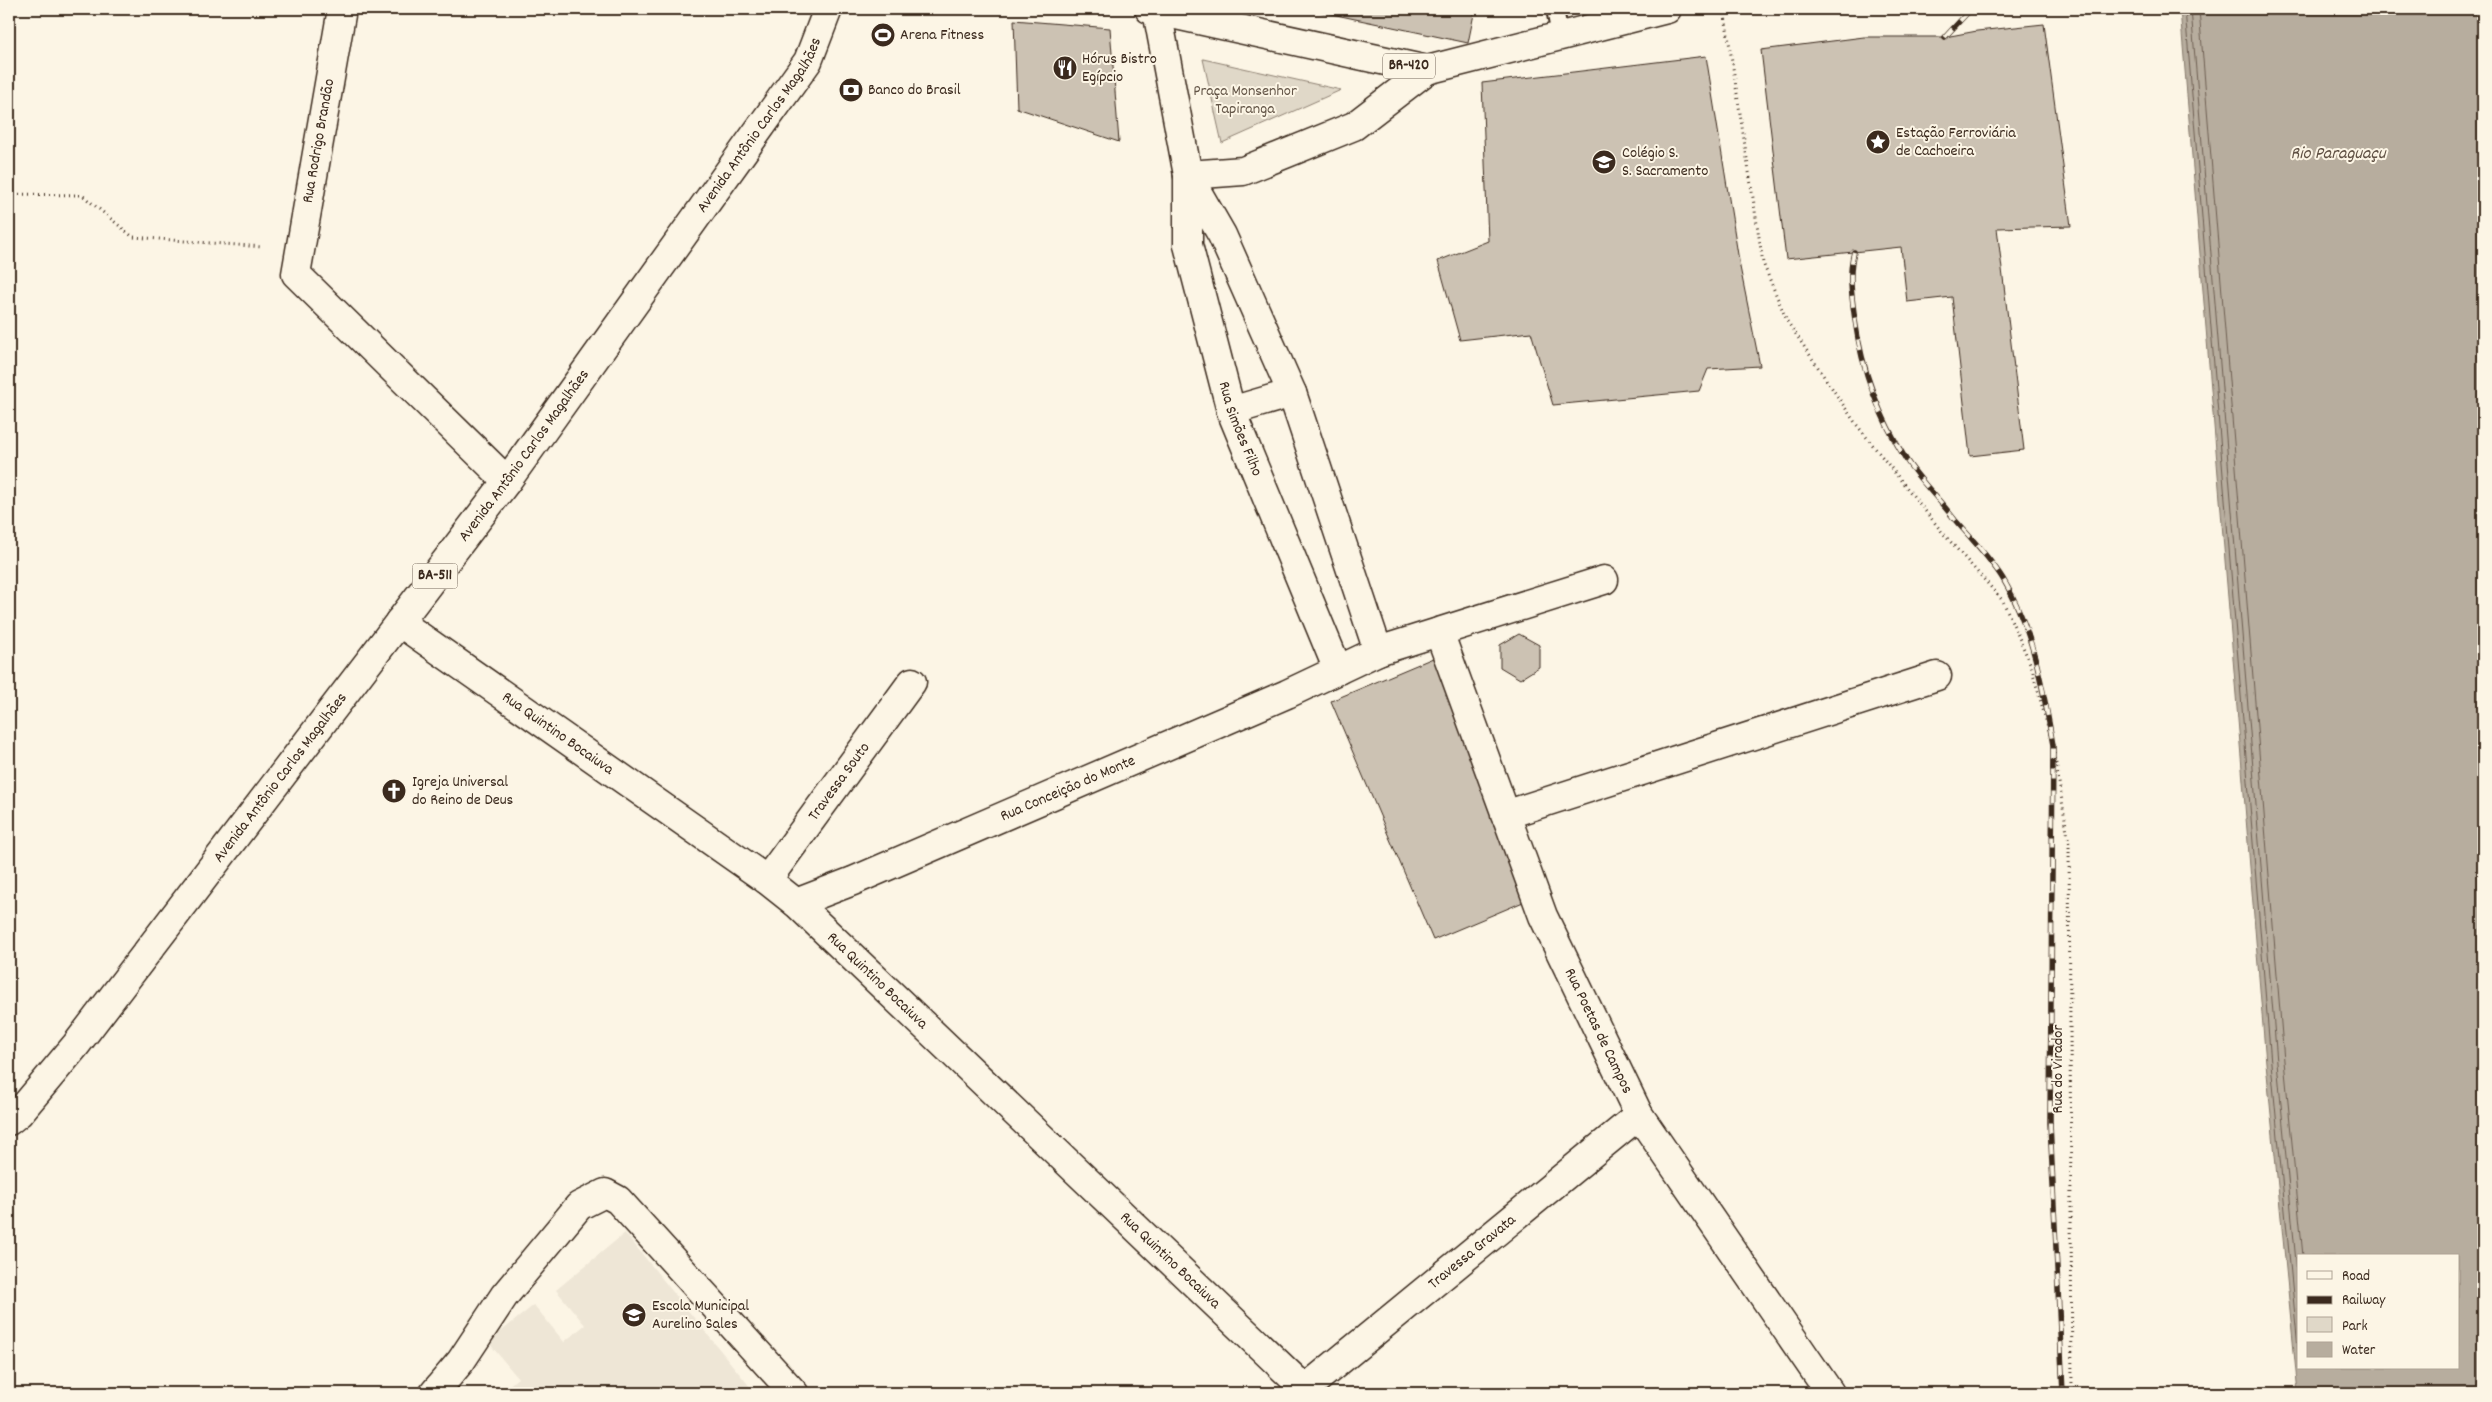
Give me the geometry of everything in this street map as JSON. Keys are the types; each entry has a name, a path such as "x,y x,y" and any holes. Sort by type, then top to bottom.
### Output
{"street":[{"name":"Rua Rodrigo Brandão","path":"296,274 342,9"},
{"name":"Avenida Antônio Carlos Magalhães","path":"9,1121 18,1114 76,1045 507,481 808,61 828,9"},
{"name":"BR-420","path":"1153,10 1428,70 1667,9"},
{"name":"Rua Simões Filho","path":"1153,10 1188,175 1188,246 1231,410 1338,670"},
{"path":"1188,175 1243,171 1354,126 1428,70"},
{"name":"Rua Simões Filho","path":"1188,175 1222,235 1292,393 1378,651"},
{"path":"296,274 507,481"},
{"path":"1231,410 1292,393"},
{"name":"Rua Conceição do Monte","path":"796,903 862,878 1378,651 1604,580"},
{"name":"Rua Quintino Bocaiuva","path":"400,622 767,880 796,903 1307,1391"},
{"name":"Rua Poetas de Campos","path":"1439,632 1505,815 1544,916 1639,1115 1830,1393"},
{"path":"1505,815 1937,676"},
{"name":"Travessa Souto","path":"767,880 912,682"},
{"name":"Travessa Gravata","path":"1307,1391 1639,1115"},
{"path":"434,1393 461,1361 504,1296 579,1206 605,1193 618,1200 794,1393"}],"lane":[{"path":"1555,9 1560,36"}],"path":[{"name":"Rua do Virador","path":"1724,9 1763,263 1787,321 1856,424 1942,532 2003,601 2030,663 2053,745 2069,844 2072,1393"},
{"path":"9,194 82,195 133,237 276,248 296,274"}],"shaded area":[{"name":"Escola Municipal Aurelino Sales","path":"625,1233 755,1393 500,1393 518,1378 488,1342 534,1305 564,1342 585,1325 556,1290"}],"green space":[{"name":"Praça Monsenhor Tapiranga","path":"1203,59 1341,90 1222,143"}],"water":[{"name":"Rio Paraguaçu","path":"2180,9 2483,9 2483,1393 2298,1393 2266,1063"}],"building":[{"path":"1308,9 1475,9 1468,43"},
{"name":"Hórus Bistro Egípcio","path":"1014,20 1110,28 1119,142 1017,108"},
{"path":"2044,24 2071,226 1997,228 2024,450 1970,456 1952,297 1907,302 1901,247 1786,259 1761,50 1864,37 1945,37 1977,31"},
{"name":"Colégio S. S. Sacramento","path":"1706,56 1740,267 1760,366 1708,369 1699,391 1553,405 1531,332 1460,340 1438,261 1488,241 1482,83"},
{"path":"1519,634 1539,645 1539,667 1520,679 1500,667 1500,645"},
{"path":"1433,658 1535,897 1433,940 1331,701"}],"railway":[{"path":"1945,37 1971,9"},
{"path":"1854,252 1851,269 1853,303 1858,339 1873,393 1888,428 1912,469 1992,563 2013,598 2036,659 2053,745 2050,1123 2063,1393"}],"place":[{"name":"Arena Fitness","path":"883,35"},
{"name":"Hórus Bistro Egípcio","path":"1065,68"},
{"name":"Banco do Brasil","path":"851,90"},
{"name":"Estação Ferroviária de Cachoeira","path":"1878,142"},
{"name":"Colégio S. S. Sacramento","path":"1604,162"},
{"name":"Igreja Universal do Reino de Deus","path":"394,791"},
{"name":"Escola Municipal Aurelino Sales","path":"634,1315"}]}
